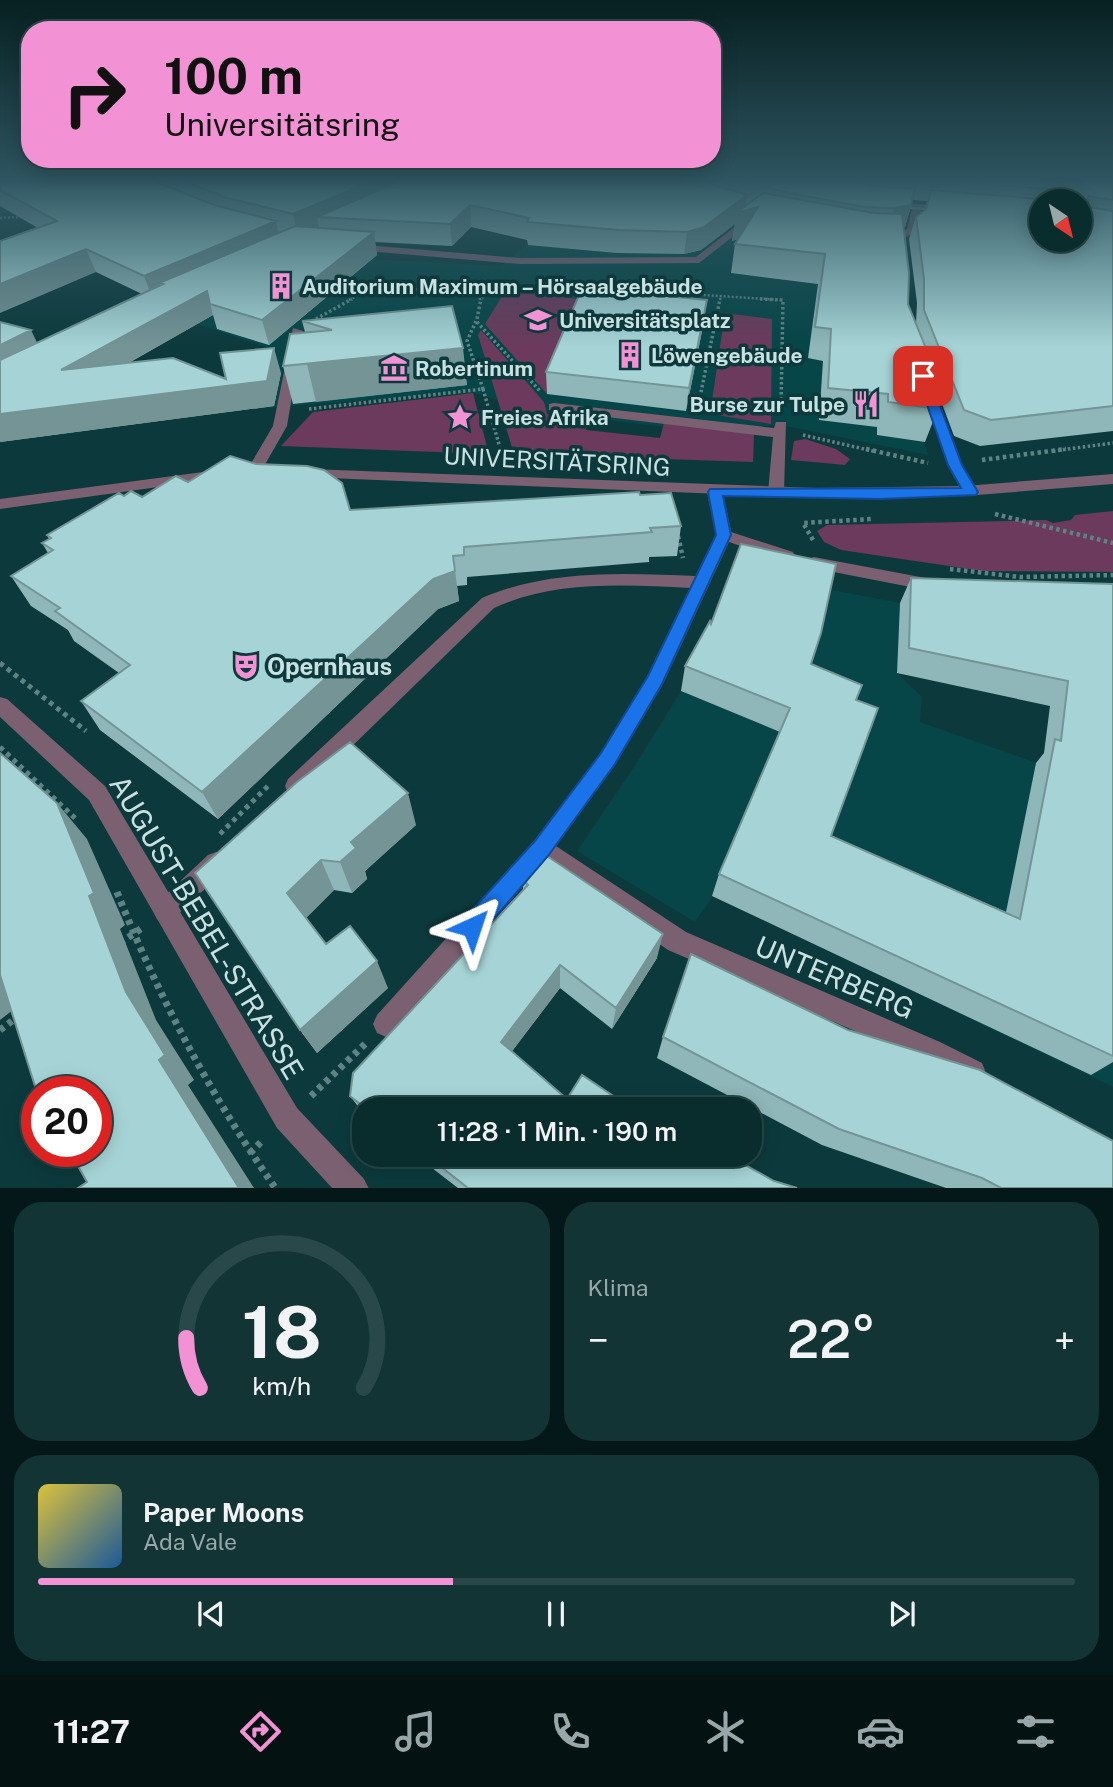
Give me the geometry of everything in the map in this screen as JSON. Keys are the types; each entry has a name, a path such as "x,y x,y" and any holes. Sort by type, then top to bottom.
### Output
{"street":[{"path":"341,246 520,261 698,260 727,236"},
{"path":"898,241 904,236"},
{"path":"254,472 280,426 297,331"},
{"path":"925,382 955,465 971,492"},
{"path":"555,407 780,429 776,492"},
{"name":"UNIVERSITÄTSRING","path":"0,504 147,482 254,472 510,481 715,492 880,495 971,492 1113,479"},
{"path":"386,1024 541,849 608,759 656,679 723,535 715,492"},
{"path":"723,535 827,566 951,587"},
{"path":"281,800 498,596 526,588 638,579 703,582"},
{"name":"AUGUST-BEBEL-STRASSE","path":"0,705 97,793 287,1118 354,1188"},
{"path":"165,911 233,846"},
{"name":"UNTERBERG","path":"541,849 677,941 931,1051 992,1083"}],"path":[{"path":"478,275 482,298 477,322 467,341 510,481"},
{"path":"482,298 508,278"},
{"path":"321,317 360,294 502,283"},
{"path":"697,284 698,295"},
{"path":"554,285 783,300 780,429 927,463"},
{"path":"695,421 721,296"},
{"path":"477,322 555,407"},
{"path":"283,411 483,389"},
{"path":"955,465 1113,443"},
{"path":"1015,511 991,513 1113,543"},
{"path":"816,544 803,523 883,519"},
{"path":"940,568 1020,577 1113,575"},
{"path":"0,663 86,731"},
{"path":"0,747 78,821"},
{"path":"112,878 172,1023 250,1153 276,1188"},
{"path":"111,950 165,911"},
{"path":"0,1030 22,1014"}],"shaded area":[{"name":"Universitätsplatz","path":"531,236 781,236 891,335 928,455 781,425 702,431 547,414 473,393 264,408 273,350 159,311 371,259 501,266 527,245"},
{"path":"505,291 623,304 582,309 547,394 485,324"},
{"path":"725,313 772,319 771,424 710,414"},
{"path":"481,330 544,402 547,414 587,420 586,430 660,438 664,423 754,434 753,462 514,454 478,335"},
{"path":"473,393 489,454 281,446 313,412"},
{"path":"805,439 836,449 850,459 845,465 791,460 794,441"},
{"path":"1113,511 1113,572 983,571 841,550 824,542 817,531 827,525 1046,520 1053,523 1071,520 1075,515"},
{"path":"827,589 900,603 897,673 922,697 920,722 1077,777 1113,873 1113,1087 713,896 695,922 577,851 681,691 782,731"}],"building":[{"path":"13,236 239,236 144,276 86,249 0,284 0,241"},
{"path":"270,236 368,236 262,320 210,304 207,291 61,370 173,358 226,379 220,353 274,348 267,381 0,414 0,360 163,284 159,283"},
{"path":"740,236 905,236 909,273 908,304 944,393 929,388 938,409 888,402 888,394 828,388 831,329 815,327 825,254 735,244"},
{"path":"919,236 1029,236 1029,252 1092,252 1092,236 1113,236 1113,406 991,420 964,410 924,310 924,279"},
{"name":"Löwengebäude","path":"582,288 707,300 689,388 546,372"},
{"path":"452,306 463,348 283,366 290,334 332,330 302,321"},
{"path":"0,322 31,330 0,345"},
{"path":"230,456 256,464 307,466 324,470 342,483 350,510 639,492 640,495 671,493 681,526 650,528 652,532 464,547 464,555 453,556 455,571 433,579 202,792 81,701 130,665 55,611 60,608 11,576 53,550 42,543 51,538 47,535 119,493 124,496 131,491 142,497 176,476 188,482"},
{"path":"741,544 836,564 821,633 811,664 862,685 856,700 878,708 831,836 1020,919 1055,739 1061,741 1068,681 909,648 911,578 1113,584 1113,1056 719,874 790,708 685,666 710,621 711,624"},
{"path":"350,742 408,793 351,842 356,848 340,862 321,860 287,893 326,944 350,926 377,961 300,1030 195,873 297,782"},
{"path":"0,753 57,803 94,893 89,896 126,992 165,1055 159,1060 239,1188 78,1188 87,1182 78,1167 112,1167 112,1076 32,1076 0,975"},
{"path":"544,854 663,934 616,1008 560,965 501,1042 565,1097 350,1096 353,1073 528,885 523,879"},
{"path":"691,954 848,1030 980,1070 1113,1141 1113,1188 1001,1188 982,1178 839,1129 663,1037"},
{"path":"582,1075 615,1097 568,1097"},
{"path":"441,1167 749,1167 774,1181 797,1188 468,1188"}],"place":[{"name":"Auditorium Maximum – Hörsaalgebäude","path":"281,286"},
{"name":"Universitätsplatz","path":"538,320"},
{"name":"Löwengebäude","path":"630,355"},
{"name":"Robertinum","path":"394,368"},
{"name":"Burse zur Tulpe","path":"866,404"},
{"name":"Freies Afrika","path":"460,417"},
{"name":"Opernhaus","path":"246,666"}],"route":[{"path":"472,927 541,849 608,759 656,679 723,535 715,492 880,495 971,492 955,465 923,376"}]}
